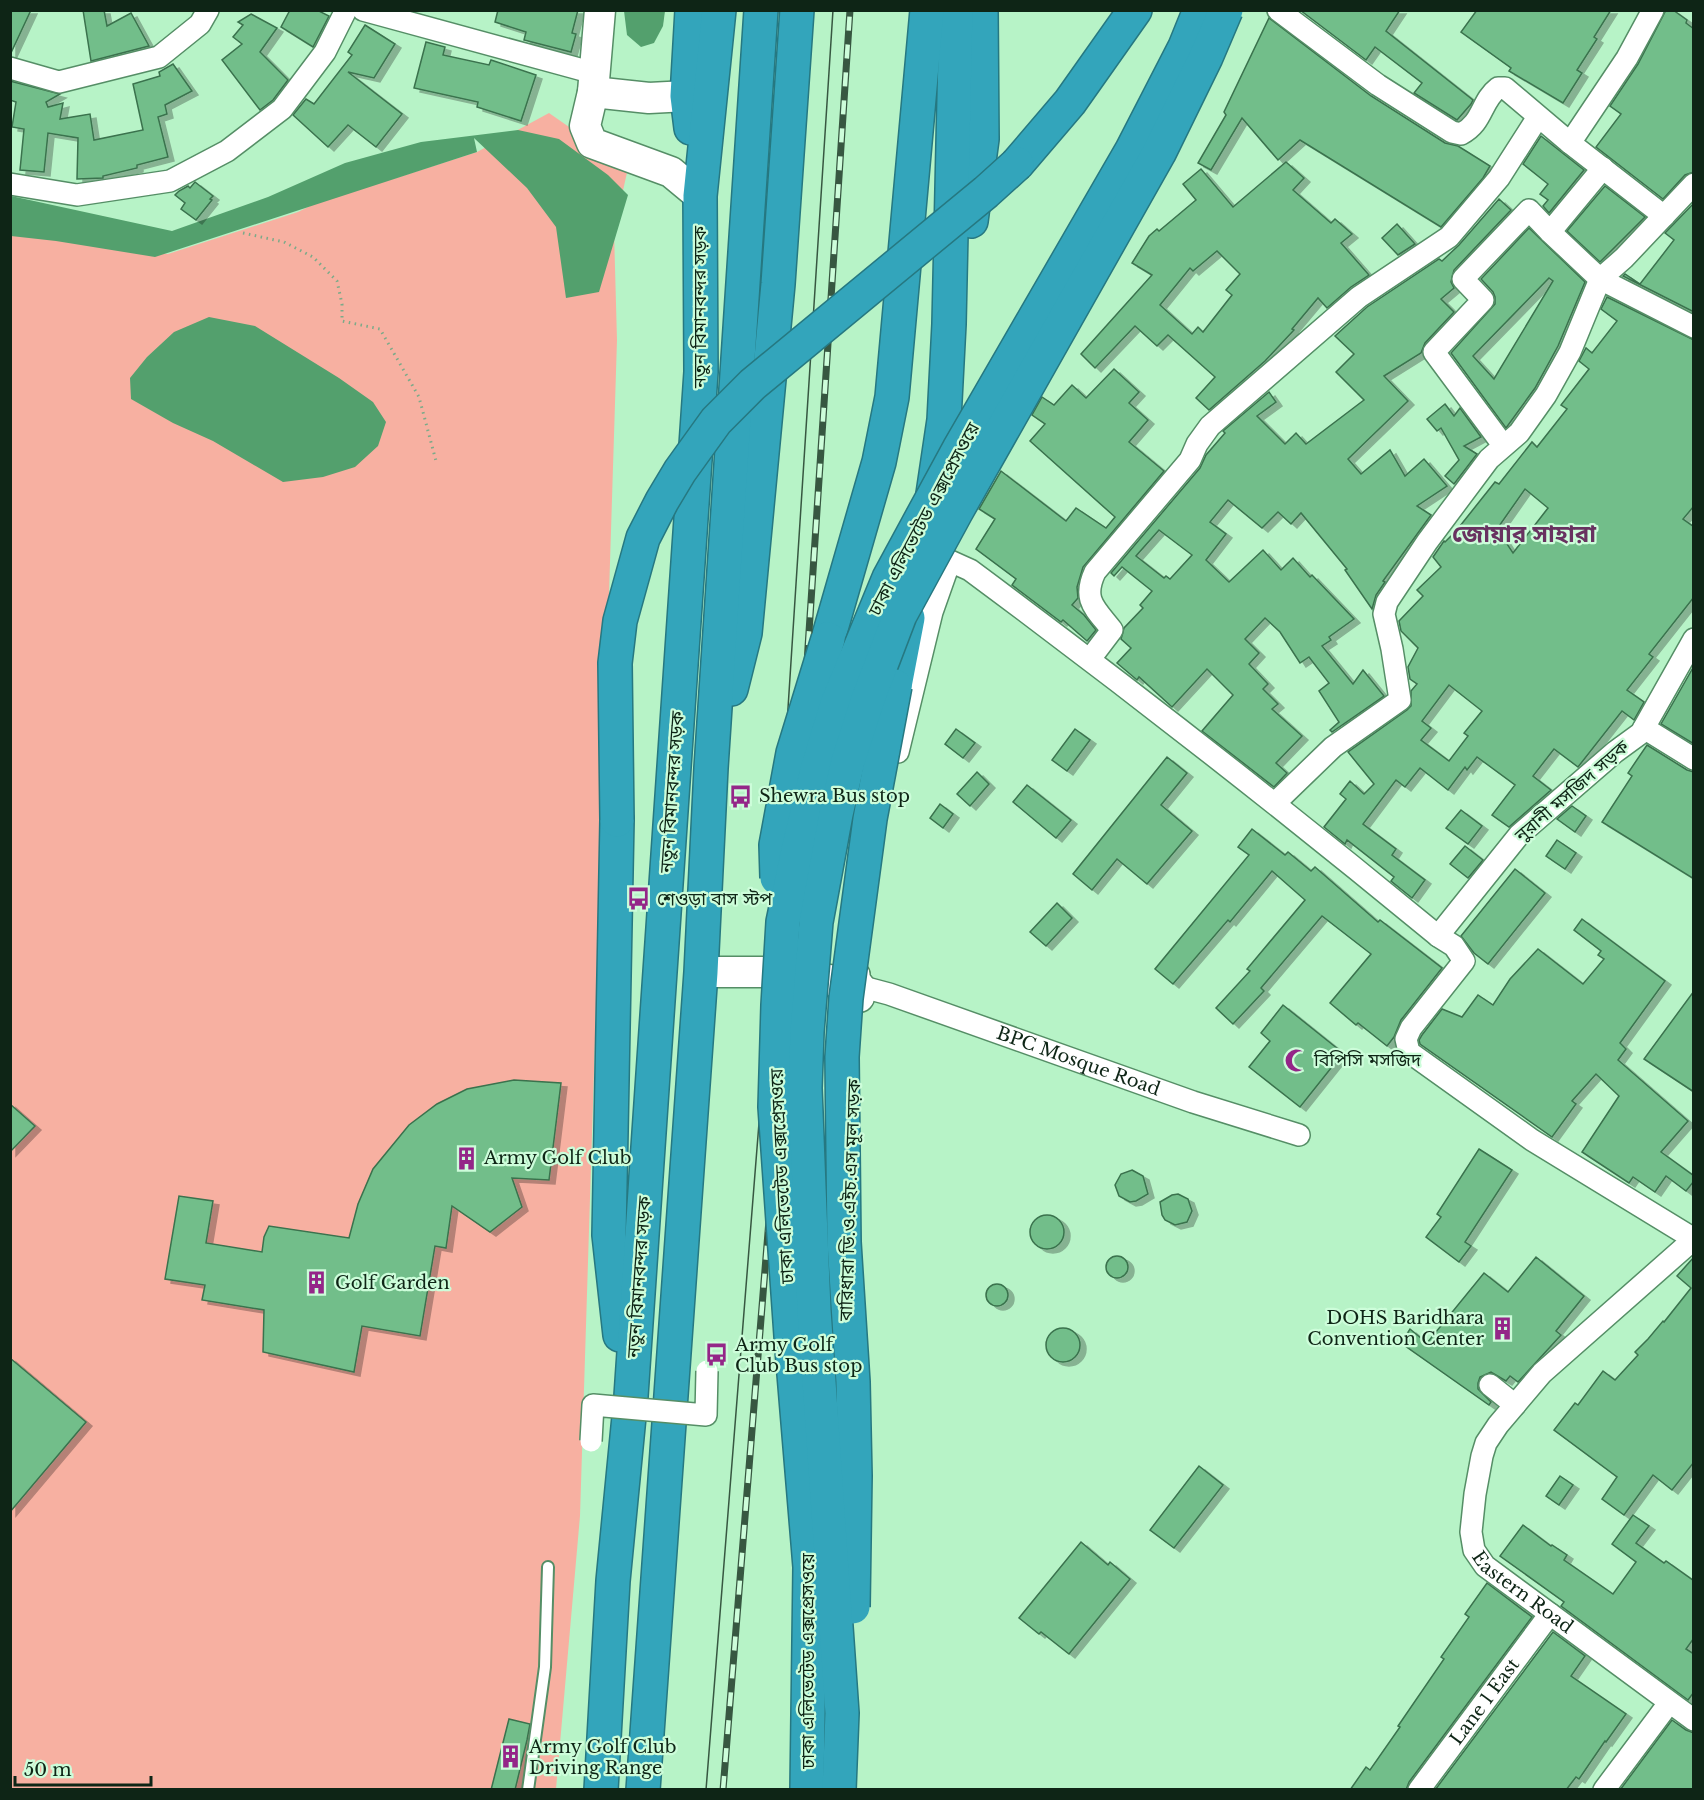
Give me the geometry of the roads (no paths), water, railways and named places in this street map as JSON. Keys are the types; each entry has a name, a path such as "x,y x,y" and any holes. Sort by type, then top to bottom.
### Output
{"highway":[{"path":"692,10 687,96 700,196"},
{"name":"নতুন বিমানবন্দর সড়ক","path":"602,1790 613,1581 631,1396 701,372 700,196 719,10"},
{"name":"নতুন বিমানবন্দর সড়ক","path":"643,1790 701,972 711,768 761,10"},
{"path":"711,768 745,633 778,284 797,10"},
{"path":"783,922 777,886 776,845 793,753 876,474 892,397 927,10"},
{"path":"631,1396 617,1315 609,1235 616,820 615,663 620,621 643,538 680,471 716,421 753,384 1017,164 1070,102 1134,10"},
{"name":"ঢাকা এলিভেটেড এক্সপ্রেসওয়ে","path":"807,1790 810,1568 775,1107 783,922 798,850 817,770 837,704 889,578 959,448 1132,150 1185,47 1200,10"},
{"name":"ঢাকা এলিভেটেড এক্সপ্রেসওয়ে","path":"841,1790 842,1713 814,1310 805,1088 816,922 836,814 868,699 900,615 961,502 1159,153 1226,10"},
{"path":"842,1713 851,1678 855,1508 853,1382 843,1197 842,1057 846,998 870,819 938,465 944,420 949,324 968,240 982,139 975,15"}],"street":[{"path":"10,68 59,82 159,57 200,24 208,10"},
{"path":"10,184 77,195 170,181 227,151 282,109 325,52 346,10"},
{"path":"363,10 649,98 687,96"},
{"path":"600,10 594,82 585,126 592,143 671,172 700,196"},
{"path":"1278,10 1378,85 1452,132 1461,134 1471,128 1492,92 1498,88 1505,88 1570,143 1664,216"},
{"path":"1570,143 1627,58 1653,10"},
{"path":"1090,660 1112,630 1089,599 1089,586 1095,572 1190,460 1197,444 1210,426 1359,297 1449,237 1499,178 1538,117"},
{"path":"1550,232 1603,168"},
{"path":"1275,803 1333,747 1401,700 1384,614 1387,602 1427,542 1489,459 1524,427 1546,395 1570,352 1600,279 1624,258 1694,184"},
{"path":"1503,445 1434,352 1483,300 1463,279 1529,210 1600,279 1694,327"},
{"path":"701,972 789,972 859,986 858,963 877,839 932,612 950,561 970,570 1090,660 1275,803 1438,936 1454,946 1464,961 1411,1028 1406,1039 1409,1052 1532,1140 1693,1239"},
{"name":"নুরানী মসজিদ সড়ক","path":"1438,936 1519,835 1599,765 1641,733 1694,639"},
{"path":"1644,728 1694,759"},
{"name":"BPC Mosque Road","path":"859,986 889,994 1194,1102 1299,1136"},
{"name":"বারিধারা ডি.ও.এইচ.এস মূল সড়ক","path":"841,1790 840,1447 859,986"},
{"name":"Eastern Road","path":"1693,1239 1542,1373 1498,1425 1486,1443 1482,1455 1471,1532 1474,1550 1485,1566 1694,1720"},
{"path":"591,1441 592,1405 706,1415 707,1371"},
{"path":"1490,1385 1515,1405"},
{"name":"Lane 1 East","path":"1419,1790 1550,1614"},
{"path":"1604,1790 1669,1703"}],"lane":[{"path":"528,1790 545,1667 548,1567"}],"tram line":[{"path":"706,1790 771,972 833,10"}],"railway":[{"path":"723,1790 789,972 850,10"}],"place":[{"name":"Shewra Bus stop","path":"741,796"},
{"name":"শেওড়া বাস স্টপ","path":"639,899"},
{"name":"বিপিসি মসজিদ","path":"1296,1060"},
{"name":"Army Golf Club","path":"466,1158"},
{"name":"Golf Garden","path":"317,1283"},
{"name":"DOHS Baridhara Convention Center","path":"1502,1328"},
{"name":"Army Golf Club Bus stop","path":"717,1355"},
{"name":"Army Golf Club Driving Range","path":"511,1757"}],"district":[{"name":"জোয়ার সাহারা","path":"1524,533"}]}
